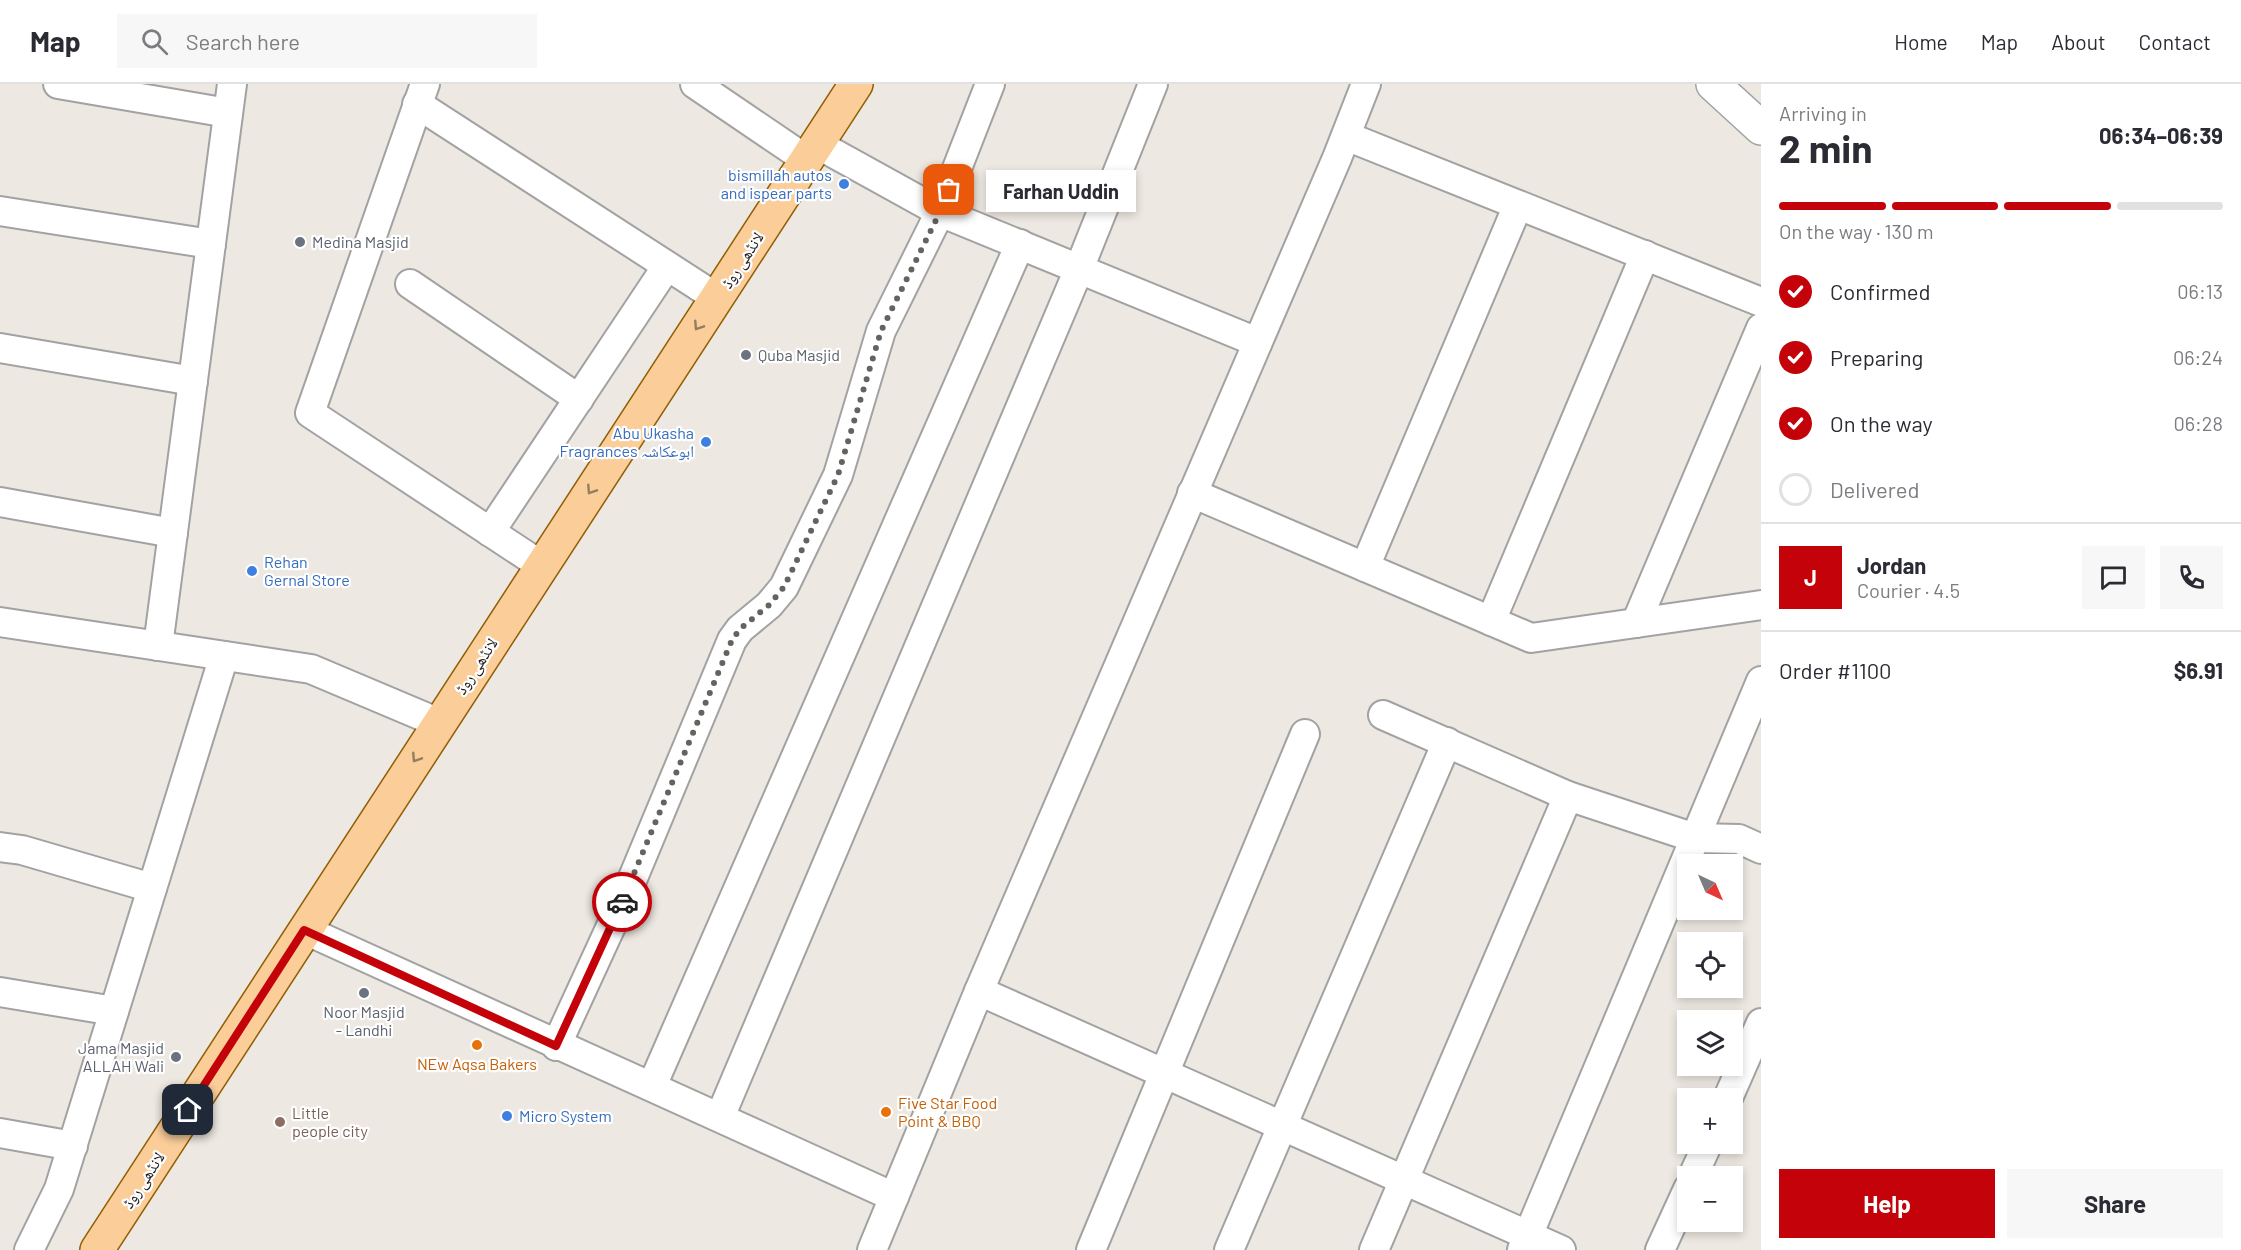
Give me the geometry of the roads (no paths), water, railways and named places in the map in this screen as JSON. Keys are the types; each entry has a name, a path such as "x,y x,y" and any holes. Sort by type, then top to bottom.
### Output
{"main road":[{"name":"لانڈھی روڈ","path":"97,1250 856,84"}],"street":[{"path":"58,84 228,113"},
{"path":"158,646 232,84"},
{"path":"695,84 812,152 940,212 1257,342"},
{"path":"556,1046 630,885 732,640 740,629 769,605 784,587 838,475 881,331 940,212 990,84"},
{"path":"720,1117 1079,269 1153,84"},
{"path":"872,1250 979,991 1346,136 1366,84"},
{"path":"1713,84 1761,128"},
{"path":"542,566 310,413 421,94 667,266 717,298"},
{"path":"1346,136 1761,302"},
{"path":"1365,567 1518,205"},
{"path":"0,211 211,244"},
{"path":"652,1086 1020,244"},
{"path":"1491,621 1645,255"},
{"path":"490,532 667,266"},
{"path":"410,284 579,399"},
{"path":"1636,623 1761,328"},
{"path":"0,348 193,381"},
{"path":"1192,494 1531,638 1761,605"},
{"path":"0,502 173,533"},
{"path":"0,622 311,669 439,723"},
{"path":"29,1250 59,1189 224,656"},
{"path":"1525,1243 1761,681"},
{"path":"1383,715 1568,796 1695,838 1739,839 1761,849"},
{"path":"1091,1250 1305,734"},
{"path":"1229,1250 1447,742"},
{"path":"1374,1250 1568,796"},
{"path":"0,847 22,850 152,888"},
{"path":"304,930 894,1197"},
{"path":"979,991 1404,1180 1525,1243 1561,1250"},
{"path":"0,992 114,1011"},
{"path":"1732,1088 1761,1023"},
{"path":"0,1133 73,1146"},
{"path":"1660,1250 1677,1213"}],"place":[{"name":"bismillah autos and ispear parts","path":"844,184"},
{"name":"Farhan Uddin","path":"949,190"},
{"name":"Medina Masjid","path":"300,242"},
{"name":"Quba Masjid","path":"746,355"},
{"name":"Abu Ukasha Fragrances ابوعکاشہ","path":"706,442"},
{"name":"Rehan Gernal Store","path":"252,571"},
{"name":"Noor Masjid - Landhi","path":"364,993"},
{"name":"NEw Aqsa Bakers","path":"477,1045"},
{"name":"Jama Masjid ALLAH Wali","path":"176,1057"},
{"name":"Five Star Food Point & BBQ","path":"886,1112"},
{"name":"Micro System","path":"507,1116"},
{"name":"Little people city","path":"280,1122"}]}
